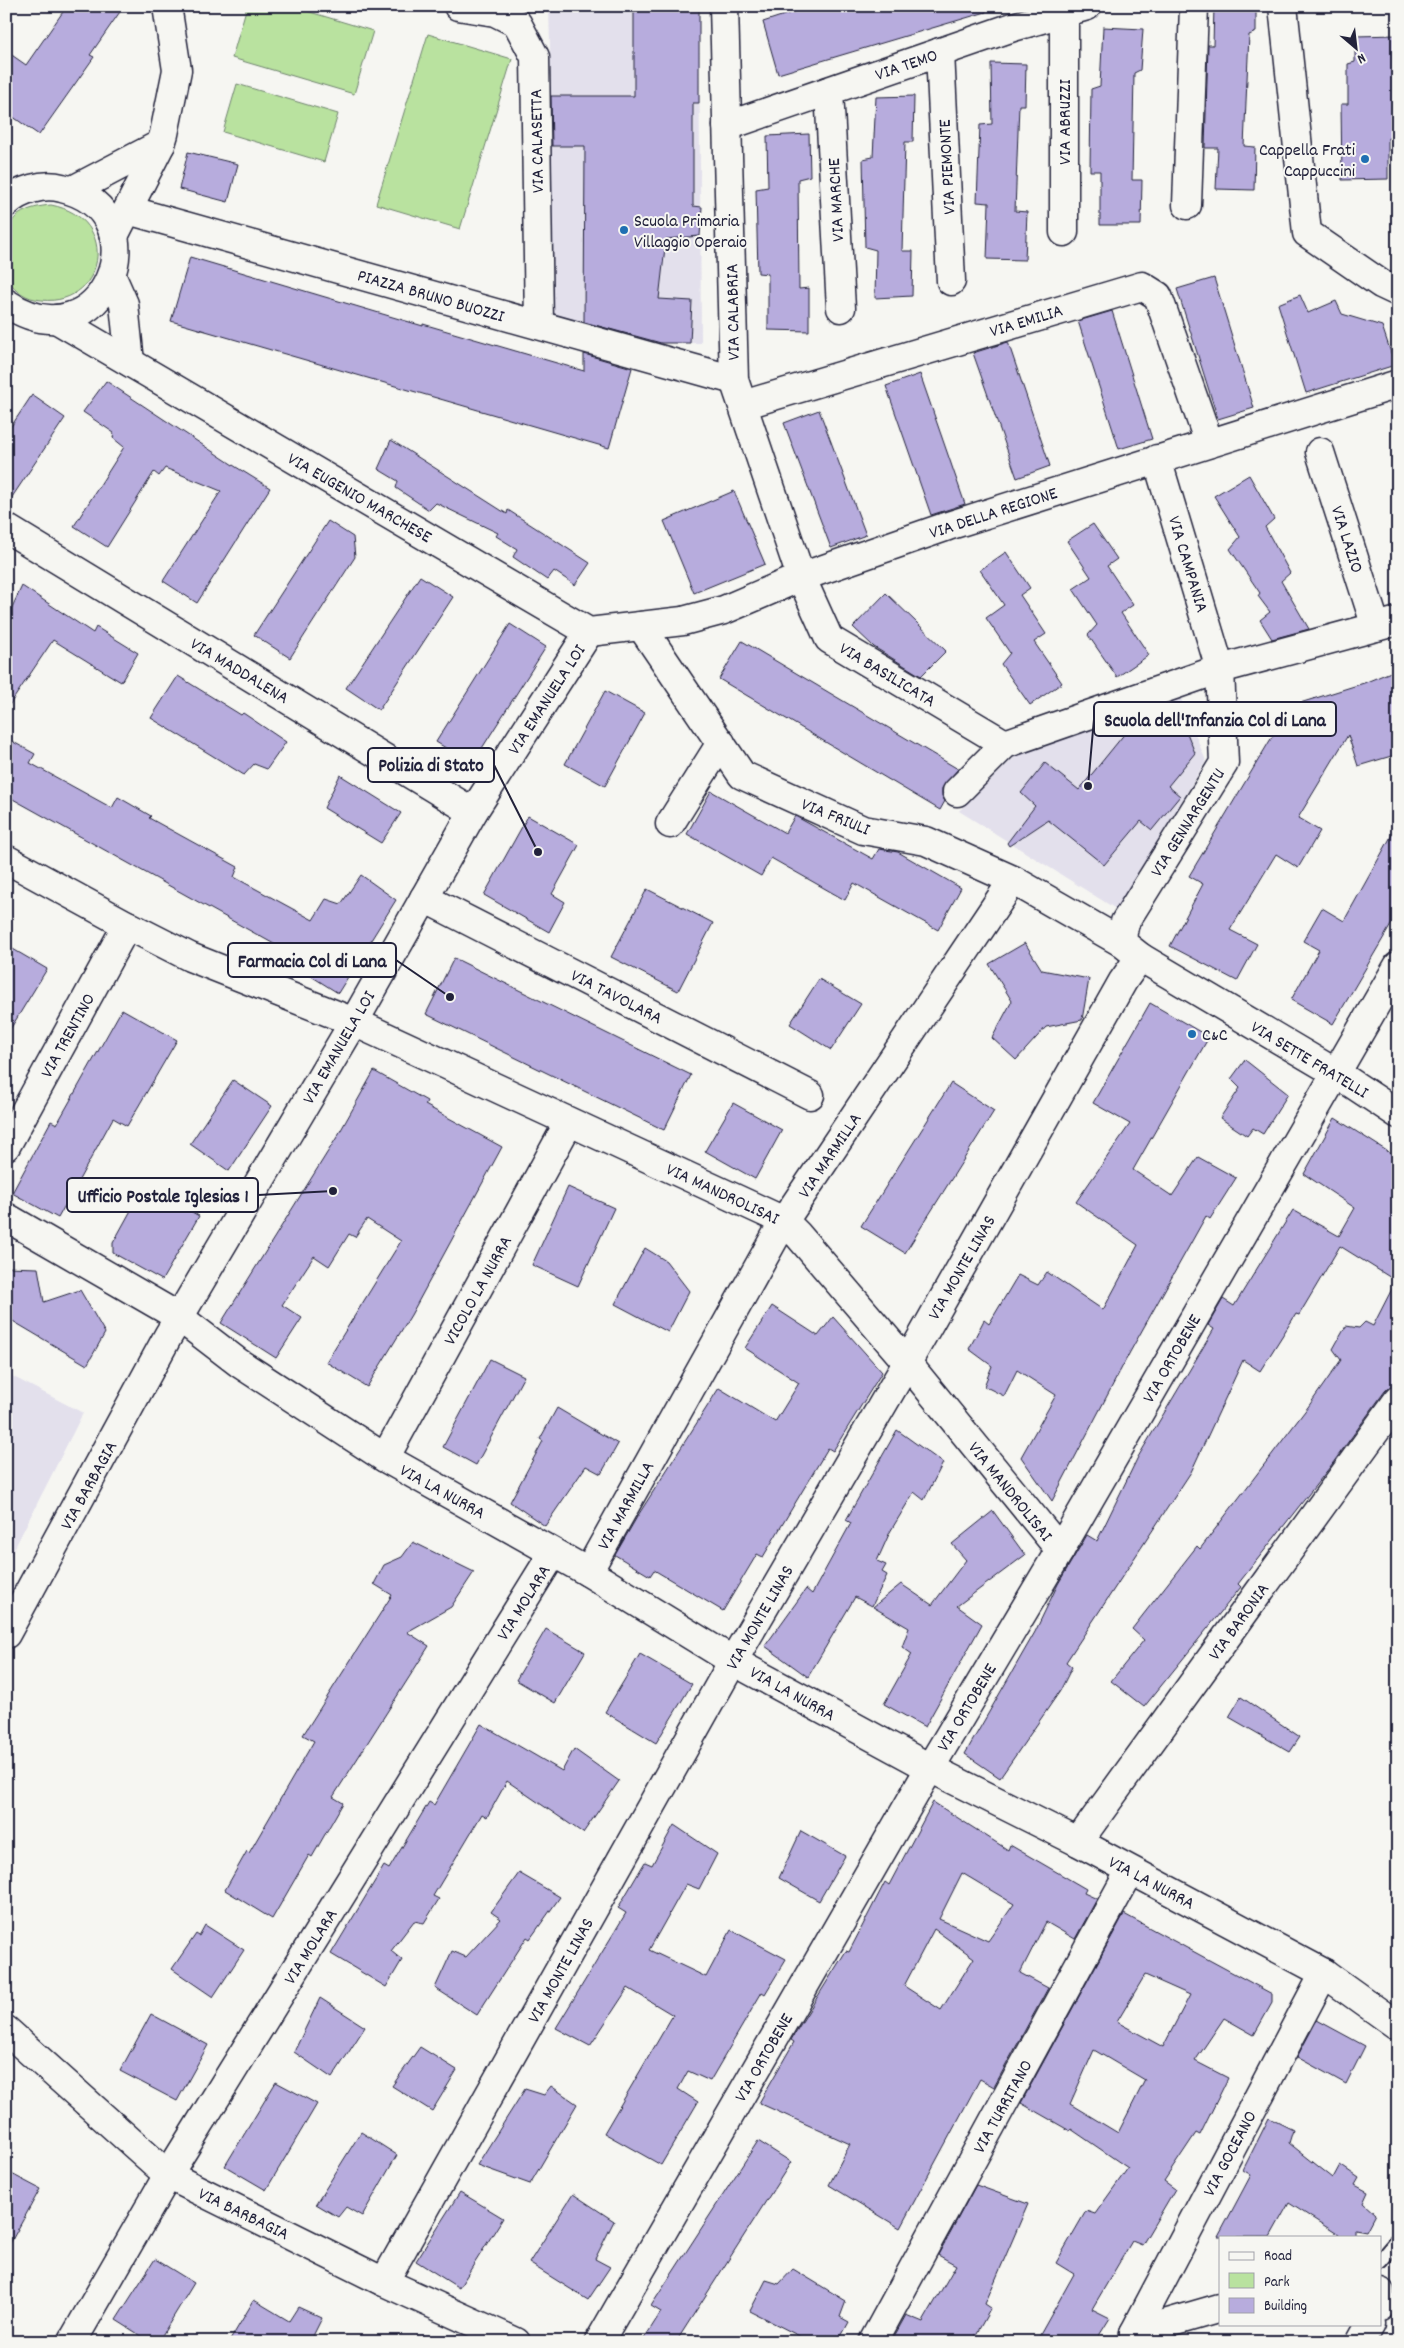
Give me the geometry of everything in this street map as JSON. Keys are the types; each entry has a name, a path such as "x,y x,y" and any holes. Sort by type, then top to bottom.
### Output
{"street":[{"path":"114,236 161,144 178,70 167,6"},
{"name":"VIA CALASETTA","path":"458,6 495,12 517,24 535,57 539,326"},
{"path":"1187,205 1194,6"},
{"path":"1283,6 1307,233 1381,284 1398,292"},
{"name":"VIA CALABRIA","path":"726,7 727,126 734,380 801,577"},
{"name":"VIA TEMO","path":"727,126 940,52 1075,10"},
{"name":"VIA ABRUZZI","path":"1064,232 1075,10"},
{"name":"VIA PIEMONTE","path":"940,52 951,281"},
{"name":"VIA MARCHE","path":"829,91 841,308"},
{"path":"73,190 161,144"},
{"path":"6,303 21,313 38,318 56,319 74,315 90,306 103,293 112,277 116,256 114,236 106,216 92,200 73,190 57,187 41,187 13,197"},
{"name":"PIAZZA BRUNO BUOZZI","path":"128,210 734,380"},
{"path":"112,277 124,304 130,362"},
{"name":"VIA EMILIA","path":"743,405 1142,286 1158,296 1209,443"},
{"name":"VIA EUGENIO MARCHESE","path":"56,319 589,632"},
{"name":"VIA DELLA REGIONE","path":"589,632 683,621 724,610 801,577 948,526 1398,384"},
{"name":"VIA LAZIO","path":"1320,452 1387,624"},
{"name":"VIA CAMPANIA","path":"1157,459 1220,669"},
{"name":"VIA MADDALENA","path":"6,528 473,812"},
{"name":"VIA BASILICATA","path":"801,577 829,639 1005,744"},
{"path":"957,792 1005,744 1220,669 1387,624"},
{"name":"VIA FRIULI","path":"641,626 661,659 703,715 742,776 862,830 926,842 1014,880 1130,950"},
{"name":"VIA EMANUELA LOI","path":"173,1326 354,1022 473,812 589,632"},
{"name":"VIA GENNARGENTU","path":"1130,950 1125,922 1224,763 1220,669"},
{"path":"670,824 721,743"},
{"name":"VIA MANDROLISAI","path":"6,859 190,957 354,1022 784,1221 907,1362 1060,1550"},
{"name":"VIA MARMILLA","path":"588,1572 784,1221 1014,880"},
{"name":"VIA TAVOLARA","path":"424,898 810,1095"},
{"name":"VIA TRENTINO","path":"6,1146 127,925"},
{"name":"VIA SETTE FRATELLI","path":"1130,950 1336,1073 1398,1114"},
{"name":"VIA MONTE LINAS","path":"384,2282 733,1661 907,1362 1123,981 1130,950"},
{"name":"VIA ORTOBENE","path":"599,2342 930,1768 1060,1550 1398,966"},
{"name":"VICOLO LA NURRA","path":"384,1458 569,1122"},
{"path":"6,1217 173,1326"},
{"name":"VIA LA NURRA","path":"173,1326 239,1363 384,1458 588,1572 733,1661 930,1768 1078,1842 1324,1973 1398,2026"},
{"name":"VIA BARBAGIA","path":"6,1634 173,1326"},
{"name":"VIA BARONIA","path":"1078,1842 1396,1406"},
{"name":"VIA MOLARA","path":"72,2342 168,2175 554,1553"},
{"name":"VIA TURRITANO","path":"873,2342 1130,1871"},
{"name":"VIA GOCEANO","path":"1127,2337 1324,1973"},
{"name":"VIA BARBAGIA","path":"6,2030 168,2175 384,2282 516,2342"},
{"path":"1127,2337 1219,2308"},
{"path":"1360,2342 1369,2326"}],"lane":[{"path":"1382,2259 1398,2240"}],"shaded area":[{"name":"Scuola Primaria Villaggio Operaio","path":"549,6 699,6 701,343 633,343 549,315 546,86 551,86"},
{"path":"1180,697 1206,761 1116,909 959,811 1022,750"},
{"path":"6,1373 83,1413 6,1565"}],"green space":[{"path":"247,6 290,6 373,31 354,94 232,58"},
{"path":"428,34 512,59 460,229 376,204"},
{"path":"237,84 338,114 324,162 223,132"},
{"path":"51,205 74,214 89,228 96,245 96,262 89,279 77,292 58,300 35,299 18,291 6,276 7,236 9,227 14,219 22,212"}],"building":[{"path":"67,6 124,6 90,55 94,57 39,135 6,112 6,51 26,65"},
{"name":"Scuola Primaria Villaggio Operaio","path":"634,6 699,6 699,103 693,103 693,206 702,207 700,236 666,239 659,299 692,301 690,343 661,343 584,322 585,146 552,146 551,96 634,96"},
{"path":"812,6 985,6 986,12 778,74 763,22"},
{"path":"1214,6 1256,6 1256,32 1249,35 1244,146 1255,147 1254,190 1216,189 1218,148 1205,148 1208,45 1213,45"},
{"path":"1103,27 1143,29 1140,70 1134,73 1132,180 1142,180 1141,225 1100,225 1100,171 1090,171 1091,89 1100,86"},
{"path":"1398,35 1398,138 1388,138 1388,179 1342,180 1341,104 1348,104 1348,64 1355,62 1355,36"},
{"path":"991,63 1026,64 1025,105 1019,105 1015,211 1027,212 1025,260 987,259 989,203 977,202 980,125 992,124"},
{"path":"914,96 913,142 905,142 902,251 913,251 912,296 875,298 876,250 865,247 863,159 873,157 876,97"},
{"path":"809,134 810,176 798,179 799,289 809,288 809,331 768,330 768,274 758,273 756,189 768,187 767,136"},
{"path":"188,152 238,164 228,202 179,189"},
{"path":"190,257 423,326 423,324 584,371 584,354 632,368 609,448 171,321"},
{"path":"1214,278 1254,408 1218,419 1177,289"},
{"path":"1300,295 1308,313 1336,301 1342,314 1382,326 1395,365 1306,393 1278,304"},
{"path":"1112,311 1152,439 1119,449 1078,321"},
{"path":"1008,342 1050,466 1017,478 973,353"},
{"path":"920,374 965,504 931,515 886,386"},
{"path":"106,381 270,488 197,603 163,581 221,491 165,468 159,476 154,472 107,547 74,526 124,447 113,438 114,433 83,412"},
{"path":"32,395 65,418 6,506 6,434"},
{"path":"819,410 866,535 831,548 784,423"},
{"path":"391,440 507,514 508,510 590,563 575,585 554,571 547,580 513,557 517,549 496,536 498,533 436,503 429,510 396,488 398,481 378,469"},
{"path":"1249,475 1274,519 1265,527 1290,573 1281,581 1309,629 1272,639 1260,620 1270,612 1258,596 1260,593 1230,549 1240,537 1214,496"},
{"path":"734,491 765,564 694,593 664,521"},
{"path":"328,521 353,537 355,557 290,658 254,635"},
{"path":"1093,524 1117,559 1107,566 1133,605 1121,613 1149,655 1117,677 1088,635 1097,625 1073,589 1091,577 1067,541"},
{"path":"1006,552 1030,588 1020,595 1046,634 1034,642 1062,683 1030,705 1001,664 1010,653 986,618 1004,605 980,570"},
{"path":"420,576 453,597 379,710 346,688"},
{"path":"22,586 93,633 96,627 138,653 121,682 53,640 6,710 6,620"},
{"path":"886,593 946,651 921,676 874,647 853,627"},
{"path":"510,624 546,647 472,764 436,742"},
{"path":"742,641 958,769 942,788 942,796 945,801 940,810 719,679"},
{"path":"1398,669 1398,754 1358,766 1348,735 1298,818 1320,831 1298,868 1276,854 1230,930 1257,944 1237,981 1170,946 1203,884 1189,876 1284,717 1284,708 1364,683"},
{"path":"178,676 241,715 243,713 286,742 267,769 254,764 244,775 151,718"},
{"path":"605,691 645,713 605,786 565,764"},
{"path":"1154,709 1170,724 1183,723 1195,753 1168,786 1180,796 1152,830 1141,821 1104,865 1048,820 1009,846 1007,843 1035,806 1021,793 1045,763 1079,790 1139,716"},
{"path":"6,738 35,754 30,763 112,808 118,797 151,816 149,818 238,867 234,877 313,920 326,899 341,904 361,875 396,900 338,993 287,961 292,954 11,798 6,806"},
{"path":"340,775 401,813 381,843 324,808"},
{"path":"711,791 785,833 795,816 873,859 879,849 898,852 961,888 938,930 854,883 845,900 771,858 761,876 687,834"},
{"path":"528,816 579,845 552,894 565,902 549,932 484,895"},
{"path":"1398,824 1398,913 1333,1024 1291,1000 1319,950 1303,941 1322,908 1344,921"},
{"path":"647,889 713,923 678,991 611,957"},
{"path":"1025,943 1042,970 1089,979 1082,1020 1046,1027 1016,1060 992,1038 1012,1001 989,964"},
{"path":"6,945 47,969 6,1036"},
{"path":"454,958 691,1075 664,1130 426,1014"},
{"path":"819,979 861,1004 831,1050 790,1024"},
{"path":"1150,1003 1209,1037 1133,1170 1172,1196 1198,1157 1236,1178 1210,1219 1206,1216 1130,1352 1052,1501 1021,1457 1056,1395 1017,1370 1004,1396 984,1386 992,1366 969,1349 984,1320 989,1324 1018,1275 1038,1285 1047,1272 1103,1310 1138,1245 1076,1202 1130,1124 1093,1103"},
{"path":"122,1009 177,1040 127,1126 113,1118 58,1218 12,1193 51,1121 57,1124"},
{"path":"1245,1060 1288,1094 1263,1134 1253,1128 1247,1136 1220,1118 1240,1088 1231,1079"},
{"path":"374,1071 427,1101 425,1105 502,1147 411,1315 367,1387 326,1362 401,1241 367,1219 355,1237 349,1234 329,1266 314,1256 282,1305 302,1318 276,1358 221,1323 337,1137"},
{"path":"233,1080 272,1106 229,1171 190,1144"},
{"path":"951,1083 994,1111 905,1253 861,1226"},
{"path":"733,1103 782,1130 755,1179 705,1151"},
{"path":"1335,1118 1398,1158 1398,1379 1385,1391 1330,1467 1238,1584 1241,1587 1144,1707 1111,1681 1144,1640 1132,1629 1197,1546 1200,1549 1308,1407 1341,1360 1333,1349 1346,1326 1359,1328 1365,1322 1373,1326 1396,1281 1340,1246 1299,1315 1296,1314 1260,1371 1243,1360 1191,1472 1066,1662 1072,1667 1060,1691 1000,1778 965,1754 1035,1632 1058,1584 1087,1535 1097,1541 1138,1457 1214,1329 1208,1325 1223,1299 1234,1306 1293,1210 1339,1236 1355,1208 1304,1174"},
{"path":"145,1185 199,1216 162,1280 113,1253 113,1243"},
{"path":"568,1187 614,1208 578,1286 532,1265"},
{"path":"645,1248 666,1261 689,1291 668,1332 615,1304"},
{"path":"6,1267 38,1268 44,1302 80,1290 105,1333 87,1365 6,1317"},
{"path":"772,1306 818,1336 833,1317 882,1372 833,1451 828,1448 763,1557 757,1554 723,1611 654,1570 650,1576 615,1555 719,1388 775,1422 799,1383 745,1348"},
{"path":"490,1359 524,1376 476,1465 443,1447"},
{"path":"557,1408 618,1444 601,1474 586,1466 545,1526 510,1502 543,1441 540,1439"},
{"path":"897,1430 943,1463 924,1500 914,1492 890,1532 877,1561 886,1565 882,1572 887,1575 872,1606 855,1597 808,1677 765,1646 806,1589 812,1594 851,1523 846,1520"},
{"path":"993,1511 1025,1555 957,1606 982,1624 925,1727 884,1704 912,1654 902,1647 909,1628 873,1607 901,1584 932,1605 966,1560 952,1544"},
{"path":"413,1542 474,1572 451,1607 407,1632 429,1646 333,1797 343,1803 312,1857 309,1855 272,1919 225,1890 247,1851 249,1853 314,1741 303,1735 392,1595 374,1584 384,1565 402,1557"},
{"path":"546,1629 585,1652 555,1703 516,1680"},
{"path":"640,1654 692,1684 656,1743 605,1712"},
{"path":"1241,1697 1300,1737 1290,1752 1229,1717"},
{"path":"481,1724 562,1771 574,1749 619,1781 583,1833 507,1781 487,1817 482,1814 433,1896 439,1899 424,1923 414,1921 391,1951 402,1960 386,1987 331,1954 384,1866 389,1869 429,1802 434,1805"},
{"path":"933,1802 1008,1850 1010,1845 1086,1889 1084,1893 1097,1899 1075,1939 1046,1922 1020,1973 1048,1988 994,2087 980,2079 900,2228 829,2185 850,2144 759,2103 794,2042 791,2040 846,1951 849,1952 885,1882 889,1885","holes":["962,1873 1014,1904 988,1941 939,1919","934,1929 974,1958 941,2010 904,1986"]},
{"path":"674,1825 717,1854 699,1889 686,1884 649,1950 706,1977 731,1930 786,1959 765,1994 762,1992 710,2081 688,2071 678,2089 698,2102 661,2165 604,2133 673,2015 628,1988 590,2046 556,2028 626,1913 618,1908 645,1862 652,1865"},
{"path":"801,1831 845,1856 819,1901 779,1878"},
{"path":"519,1873 560,1897 530,1939 527,1937 477,2015 435,1988 452,1951 466,1957 501,1919 491,1912"},
{"path":"1124,1914 1272,1994 1272,2003 1254,2035 1224,2018 1195,2061 1228,2078 1200,2135 1196,2133 1164,2181 1175,2189 1142,2245 1132,2241 1092,2309 1110,2318 1095,2342 1036,2342 1074,2274 1056,2263 1086,2211 1095,2214 1128,2168 1071,2129 1070,2131 1021,2103","holes":["1145,1975 1190,1995 1163,2047 1117,2022","1094,2050 1145,2080 1118,2133 1070,2104"]},
{"path":"205,1925 244,1950 213,1997 172,1969 196,1934 199,1936"},
{"path":"320,1998 365,2027 332,2078 294,2052"},
{"path":"151,2014 208,2045 177,2101 120,2071"},
{"path":"1317,2020 1365,2046 1346,2084 1297,2057"},
{"path":"420,2047 457,2070 432,2111 392,2086"},
{"path":"276,2082 317,2104 266,2190 225,2166"},
{"path":"551,2086 577,2104 530,2184 477,2165 525,2089 544,2095"},
{"path":"1269,2118 1293,2130 1289,2143 1333,2178 1340,2165 1359,2178 1355,2185 1368,2192 1363,2203 1375,2214 1366,2231 1355,2229 1355,2236 1340,2236 1289,2203 1271,2236 1218,2237 1251,2175 1243,2170"},
{"path":"361,2132 397,2155 362,2216 346,2207 338,2217 316,2204"},
{"path":"758,2141 791,2162 676,2342 642,2342 661,2312 651,2306"},
{"path":"6,2171 40,2189 6,2251"},
{"path":"976,2185 1028,2204 985,2304 991,2308 972,2342 891,2342 906,2315 923,2322 956,2265 938,2255"},
{"path":"460,2192 503,2218 459,2288 416,2261"},
{"path":"573,2194 614,2221 595,2259 610,2267 588,2300 529,2263"},
{"path":"155,2259 194,2283 158,2342 151,2342 116,2320"},
{"path":"793,2269 846,2301 840,2317 849,2322 838,2342 811,2342 750,2311 766,2280 779,2284"},
{"path":"254,2300 289,2321 298,2307 322,2318 313,2336 322,2342 229,2342"}],"place":[{"name":"Cappella Frati Cappuccini","path":"1365,159"},
{"name":"Scuola Primaria Villaggio Operaio","path":"624,230"},
{"name":"Scuola dell'Infanzia Col di Lana","path":"1088,786"},
{"name":"Polizia di Stato","path":"538,852"},
{"name":"Farmacia Col di Lana","path":"450,997"},
{"name":"C&C","path":"1192,1034"},
{"name":"Ufficio Postale Iglesias 1","path":"333,1191"}]}
